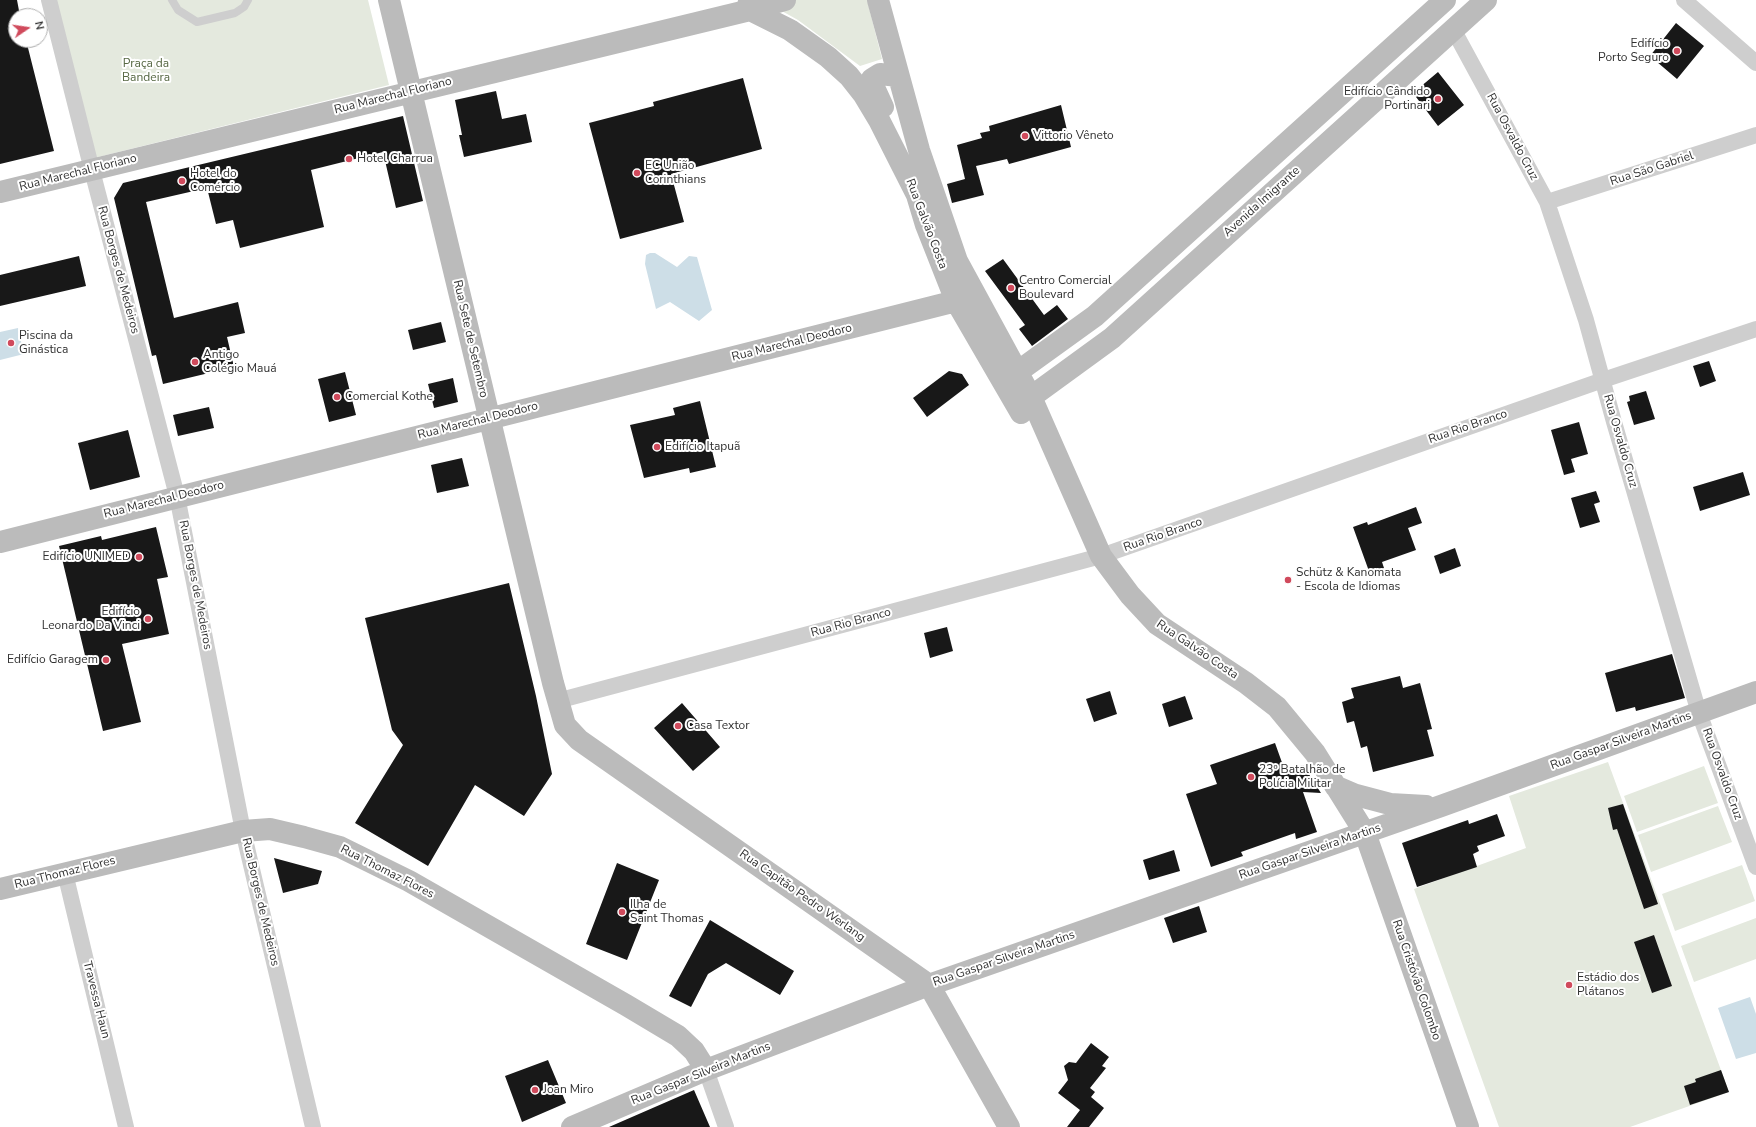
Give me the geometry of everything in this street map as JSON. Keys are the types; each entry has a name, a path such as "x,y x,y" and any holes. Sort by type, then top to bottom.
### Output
{"street":[{"name":"Rua Borges de Medeiros","path":"50,0 92,169 178,496 243,831 313,1127"},
{"name":"Rua Sete de Setembro","path":"389,0 557,701"},
{"name":"Rua Marechal Floriano","path":"0,192 411,91 748,5 786,0"},
{"name":"Rua Galvão Costa","path":"878,0 919,150 957,261 1016,373 1023,399"},
{"path":"1016,373 1096,316 1445,0"},
{"name":"Avenida Imigrante","path":"1023,399 1112,338 1486,0"},
{"path":"1684,0 1756,63"},
{"name":"Rua Galvão Costa","path":"748,5 812,45 849,76 879,120 917,195 926,225 956,301 1023,399 1055,451 1101,556 1130,595 1157,624 1246,683 1277,707 1315,753 1364,832"},
{"name":"Rua Osvaldo Cruz","path":"1453,29 1547,202 1586,320 1614,422 1699,714 1756,866"},
{"path":"849,76 875,65 897,70"},
{"path":"897,70 880,74 872,79 872,83 911,169 917,195"},
{"name":"Rua São Gabriel","path":"1547,202 1756,135"},
{"name":"Rua Marechal Deodoro","path":"0,542 956,301"},
{"name":"Rua Rio Branco","path":"557,701 1101,556 1603,380 1756,329"},
{"name":"Rua Gaspar Silveira Martins","path":"572,1127 706,1070 929,985 1441,806 1699,714 1756,692"},
{"name":"Rua Capitão Pedro Werlang","path":"557,701 565,725 579,740 929,985 1009,1127"},
{"name":"Rua Gaspar Silveira Martins","path":"1335,786 1356,795 1390,804 1413,807 1441,806"},
{"name":"Rua Thomaz Flores","path":"0,889 243,831 270,829 340,847 409,881 678,1036 694,1052 706,1070"},
{"name":"Rua Cristóvão Colombo","path":"1364,832 1468,1127"},
{"name":"Travessa Haun","path":"65,873 126,1127"},
{"path":"706,1070 726,1127"}],"lane":[{"path":"172,0 178,10 197,22 235,13 244,7 248,0"}],"green space":[{"name":"Praça da Bandeira","path":"55,0 368,0 389,85 94,158"},
{"path":"793,0 867,0 882,59 860,66 798,20 771,5"},
{"name":"Estádio dos Plátanos","path":"1608,762 1729,1092 1630,1127 1499,1127 1414,889 1526,848 1509,796"},
{"path":"1704,766 1718,803 1637,832 1624,796"},
{"path":"1718,806 1732,842 1651,872 1638,835"},
{"path":"1742,865 1755,901 1675,931 1662,894"},
{"path":"1756,918 1756,959 1694,982 1681,946"}],"shaded area":[{"path":"655,253 677,267 689,256 697,257 712,310 699,321 670,302 656,309 645,264 646,255"},
{"name":"Piscina da Ginástica","path":"18,328 24,354 0,360 0,332"},
{"path":"1750,997 1756,1014 1756,1053 1736,1059 1718,1008"}],"building":[{"path":"0,0 17,0 18,8 8,8 8,48 28,48 54,151 0,164"},
{"name":"Edifício Porto Seguro","path":"1676,23 1704,46 1677,79 1650,56"},
{"name":"Edifício Cândido Portinari","path":"1438,72 1464,105 1438,126 1413,93"},
{"path":"743,78 762,149 671,174 684,222 620,239 589,123 654,106 653,102"},
{"path":"496,91 502,119 526,114 532,142 464,157 459,135 462,135 455,100"},
{"name":"Vittorio Vêneto","path":"1061,105 1071,147 1009,164 1007,159 976,166 984,195 952,203 947,184 965,179 957,145 982,138 980,133 990,131 989,126"},
{"path":"403,116 423,201 396,208 383,152 311,170 324,227 240,248 233,220 216,224 207,188 146,202 174,318 238,302 245,333 227,337 234,367 163,384 156,355 152,356 114,198 123,183"},
{"path":"79,256 86,286 0,306 0,275"},
{"name":"Centro Comercial Boulevard","path":"1003,259 1044,315 1057,305 1068,319 1032,346 1019,329 1025,325 985,271"},
{"path":"441,322 446,342 413,350 408,330"},
{"path":"1709,361 1716,381 1700,387 1693,366"},
{"path":"949,371 962,374 969,385 927,417 913,398"},
{"name":"Comercial Kothe","path":"345,372 356,415 329,422 318,379"},
{"path":"453,378 458,402 434,408 428,384"},
{"path":"1646,391 1655,419 1634,425 1627,402 1630,401 1629,396"},
{"path":"700,401 716,467 690,473 689,468 644,478 630,425 675,415 673,408"},
{"path":"209,407 214,428 178,436 173,415"},
{"path":"1579,422 1588,454 1571,459 1575,472 1564,475 1551,430"},
{"path":"128,430 140,477 90,490 78,443"},
{"path":"462,458 469,486 437,493 431,465"},
{"path":"1743,472 1750,495 1700,511 1693,487"},
{"path":"1596,491 1600,502 1594,504 1600,522 1580,528 1571,498"},
{"path":"1416,507 1422,523 1408,528 1416,550 1382,562 1384,568 1370,574 1353,527 1367,522 1368,525"},
{"path":"156,527 168,577 157,579 169,634 122,644 141,722 103,731 59,546 101,536 102,540"},
{"path":"1455,548 1461,566 1440,574 1434,556"},
{"path":"509,583 536,696 552,774 524,816 475,785 428,866 355,823 403,745 392,730 365,618"},
{"path":"947,627 953,651 930,658 924,633"},
{"path":"1672,654 1685,698 1636,711 1635,707 1616,712 1605,673"},
{"path":"1400,676 1403,688 1420,683 1432,729 1427,730 1434,756 1373,772 1367,746 1361,748 1354,721 1347,723 1342,702 1354,698 1351,688"},
{"path":"1110,691 1117,714 1094,722 1086,699"},
{"path":"1185,696 1193,719 1169,727 1162,704"},
{"path":"682,703 720,747 693,771 654,728"},
{"path":"1275,743 1285,771 1303,765 1321,793 1303,792 1317,832 1296,839 1295,833 1241,852 1243,856 1211,867 1186,794 1217,784 1210,765"},
{"path":"1623,804 1658,904 1644,909 1617,829 1613,830 1608,808"},
{"path":"1497,814 1505,836 1477,846 1479,851 1473,854 1477,867 1417,887 1402,843 1468,820 1469,824"},
{"path":"1174,850 1180,871 1149,880 1143,860"},
{"path":"274,858 322,871 318,884 283,893"},
{"name":"Ilha de Saint Thomas","path":"617,863 659,880 627,960 586,944"},
{"path":"1199,906 1207,932 1173,943 1164,918"},
{"path":"710,920 794,971 780,995 726,963 708,974 691,1007 669,996"},
{"path":"1654,935 1672,986 1652,993 1634,942"},
{"path":"1091,1043 1109,1057 1102,1066 1106,1068 1090,1088 1095,1092 1091,1097 1104,1108 1089,1127 1067,1127 1080,1110 1058,1093 1068,1080 1064,1066 1069,1062 1076,1063"},
{"name":"Joan Miro","path":"548,1060 566,1103 522,1122 505,1076"},
{"path":"1721,1070 1729,1092 1690,1105 1684,1086 1696,1082 1695,1079"},
{"path":"694,1090 710,1127 609,1127"}],"place":[{"name":"Edifício Porto Seguro","path":"1677,51"},
{"name":"Edifício Cândido Portinari","path":"1438,99"},
{"name":"Vittorio Vêneto","path":"1025,136"},
{"name":"Hotel Charrua","path":"349,159"},
{"name":"EC União Corinthians","path":"637,173"},
{"name":"Hotel do Comércio","path":"182,181"},
{"name":"Centro Comercial Boulevard","path":"1011,288"},
{"name":"Piscina da Ginástica","path":"11,343"},
{"name":"Antigo Colégio Mauá","path":"195,362"},
{"name":"Comercial Kothe","path":"337,397"},
{"name":"Edifício Itapuã","path":"657,447"},
{"name":"Edifício UNIMED","path":"139,557"},
{"name":"Schütz & Kanomata - Escola de Idiomas","path":"1288,580"},
{"name":"Edifício Leonardo Da Vinci","path":"148,619"},
{"name":"Edifício Garagem","path":"106,660"},
{"name":"Casa Textor","path":"678,726"},
{"name":"23º Batalhão de Polícia Militar","path":"1251,777"},
{"name":"Ilha de Saint Thomas","path":"622,912"},
{"name":"Estádio dos Plátanos","path":"1569,985"},
{"name":"Joan Miro","path":"535,1090"}]}
